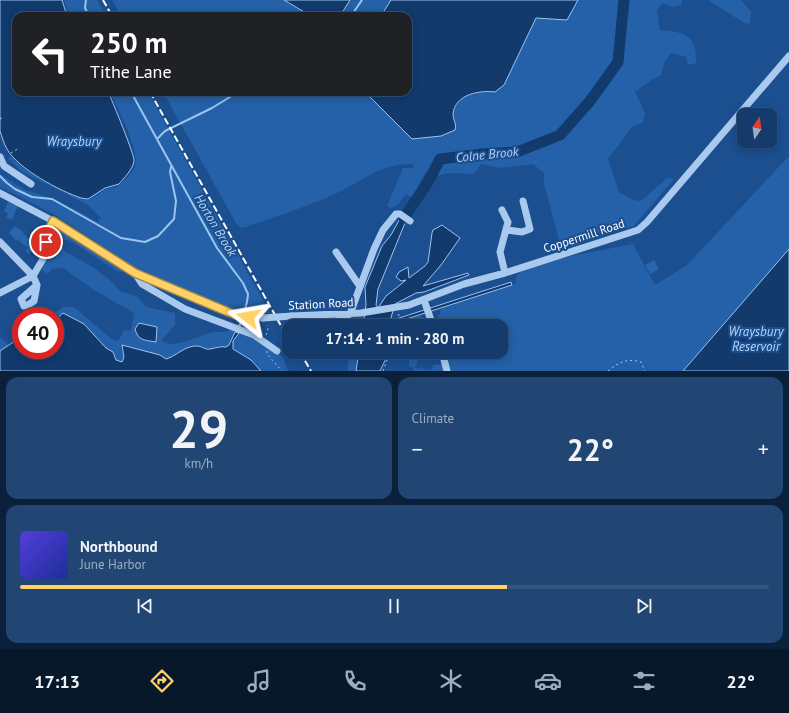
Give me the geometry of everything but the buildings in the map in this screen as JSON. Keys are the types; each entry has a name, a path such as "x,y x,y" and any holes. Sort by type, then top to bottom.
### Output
{"street":[{"name":"Coppermill Road","path":"361,313 399,308 464,284 505,273 638,230 647,222 789,56"},
{"path":"0,157 4,166 31,184"},
{"name":"Station Road","path":"0,193 53,221 135,273 233,314 263,318 361,313"},
{"path":"507,230 522,232 530,229 523,201"},
{"path":"504,212 508,222 500,252 505,273"},
{"path":"341,319 350,314 359,285 383,230 396,214 400,214 410,221"},
{"path":"0,293 33,276 43,259 46,247 46,236 53,221"},
{"path":"0,242 33,276 37,284"},
{"path":"492,250 500,252"},
{"path":"336,252 359,285"},
{"path":"135,273 142,284 185,309 254,335 278,351"},
{"path":"424,300 431,319"},
{"path":"444,359 447,371"}],"path":[{"path":"0,119 4,117"},
{"path":"11,153 19,148"},
{"path":"398,319 399,308"},
{"path":"269,344 267,354 282,371"},
{"path":"383,371 387,359"},
{"path":"608,371 617,364 630,359 641,362 645,371"}],"shaded area":[{"path":"64,0 97,0 104,12 68,12"},
{"path":"112,0 284,0 304,12 119,12"},
{"path":"350,0 391,0 384,12 342,12"},
{"path":"578,0 682,0 681,5 673,7 662,3 657,11 660,30 676,32 688,37 694,46 696,63 688,65 686,57 671,53 665,61 661,75 651,80 635,92 645,113 643,122 633,126 608,159 619,192 633,200 641,201 667,178 674,179 634,226 561,248 544,184 544,173 533,164 501,168 481,164 474,174 449,173 436,176 426,171 412,198 406,194 398,205 391,208 387,206 403,168 414,168 412,164 390,167 372,174 324,199 242,228 237,225 165,96 369,96 412,139 453,117 457,104 462,99 474,93 495,92 504,85 536,18 567,20"},
{"path":"708,0 741,0 751,12 750,24 744,23"},
{"path":"111,96 150,96 270,313 233,311 153,279 52,213 0,187 0,174 25,190 55,199 98,222 101,218 88,205 22,172 8,158 12,157 27,171 58,189 88,200 106,189 117,187 132,172 136,159 127,129"},
{"path":"789,156 789,249 683,371 413,371 414,368 409,366 408,359 418,359 415,368 432,370 433,365 443,364 451,359 508,359 508,319 438,319 437,315 441,314 440,311 443,308 515,284 517,275 538,265 590,252 633,244 655,285 687,265"},
{"path":"46,224 69,234 93,252 118,265 124,271 118,272 69,240 62,240 64,251 91,266 110,280 120,291 138,297 146,307 175,313 175,325 162,340 165,343 172,344 184,342 212,332 225,332 230,330 237,323 244,325 261,341 282,356 288,371 261,371 251,360 233,349 232,337 229,345 226,347 217,347 209,350 198,346 184,349 175,357 166,359 160,355 121,348 124,357 122,362 116,360 113,352 106,348 84,324 64,319 64,307 74,307 114,341 119,340 124,330 131,331 134,313 94,290 63,268 52,269 47,274 42,270 47,255 43,230"},
{"path":"419,316 423,317 424,319 410,319"},
{"path":"0,337 8,344 7,348 0,351"},
{"path":"348,359 358,359 356,371 348,371"}],"water":[{"name":"Wraysbury","path":"0,0 62,0 66,12 12,12 12,96 110,96 127,139 134,161 133,164 119,184 105,188 88,199 81,198 51,185 20,164 12,157 7,149 0,131"},
{"path":"284,0 350,0 342,12 304,12"},
{"path":"391,0 578,0 567,20 536,18 504,85 495,92 476,93 463,98 458,102 453,114 456,126 455,130 441,136 412,139 369,96 412,96 412,12 384,12"},
{"path":"408,204 415,207 405,223 378,289 376,305 378,308 386,296 406,280 401,281 396,277 399,272 408,267 409,278 425,266 428,262 433,230 442,225 460,238 441,265 423,286 468,273 469,275 424,292 416,293 395,304 391,319 364,319 366,305 365,287 382,246 391,235"},
{"name":"Wraysbury Reservoir","path":"789,249 789,371 683,371"},
{"path":"511,282 512,285 407,319 396,319"},
{"path":"64,314 84,324 106,348 113,352 116,360 122,362 124,357 122,345 160,355 166,359 193,346 206,349 226,347 229,345 235,332 239,333 233,341 233,349 251,360 261,371 0,371 0,351 12,343 12,359 64,359"},
{"path":"139,323 157,327 156,342 142,339 138,336 135,329"},
{"path":"358,359 386,359 380,371 356,371"}],"waterway":[{"name":"Horton Brook","path":"86,0 85,8 87,12"},
{"path":"354,12 362,0"},
{"name":"Colne Brook","path":"404,218 428,182 440,159 517,152 560,135 590,101 618,62 624,0"},
{"name":"Horton Brook","path":"133,96 217,248 243,283 248,294 244,313"},
{"path":"157,139 165,131 212,108 232,96"},
{"path":"0,176 15,189 32,197 52,199 121,238 145,242 158,236 174,219 176,201 170,172 171,167"},
{"name":"Horton Brook","path":"239,328 242,317"}],"railway":[{"path":"103,0 110,12"},
{"path":"152,96 282,328"},
{"path":"304,359 311,371"}],"route":[{"path":"46,242 46,236 53,221 135,273 233,314 248,317"}]}
